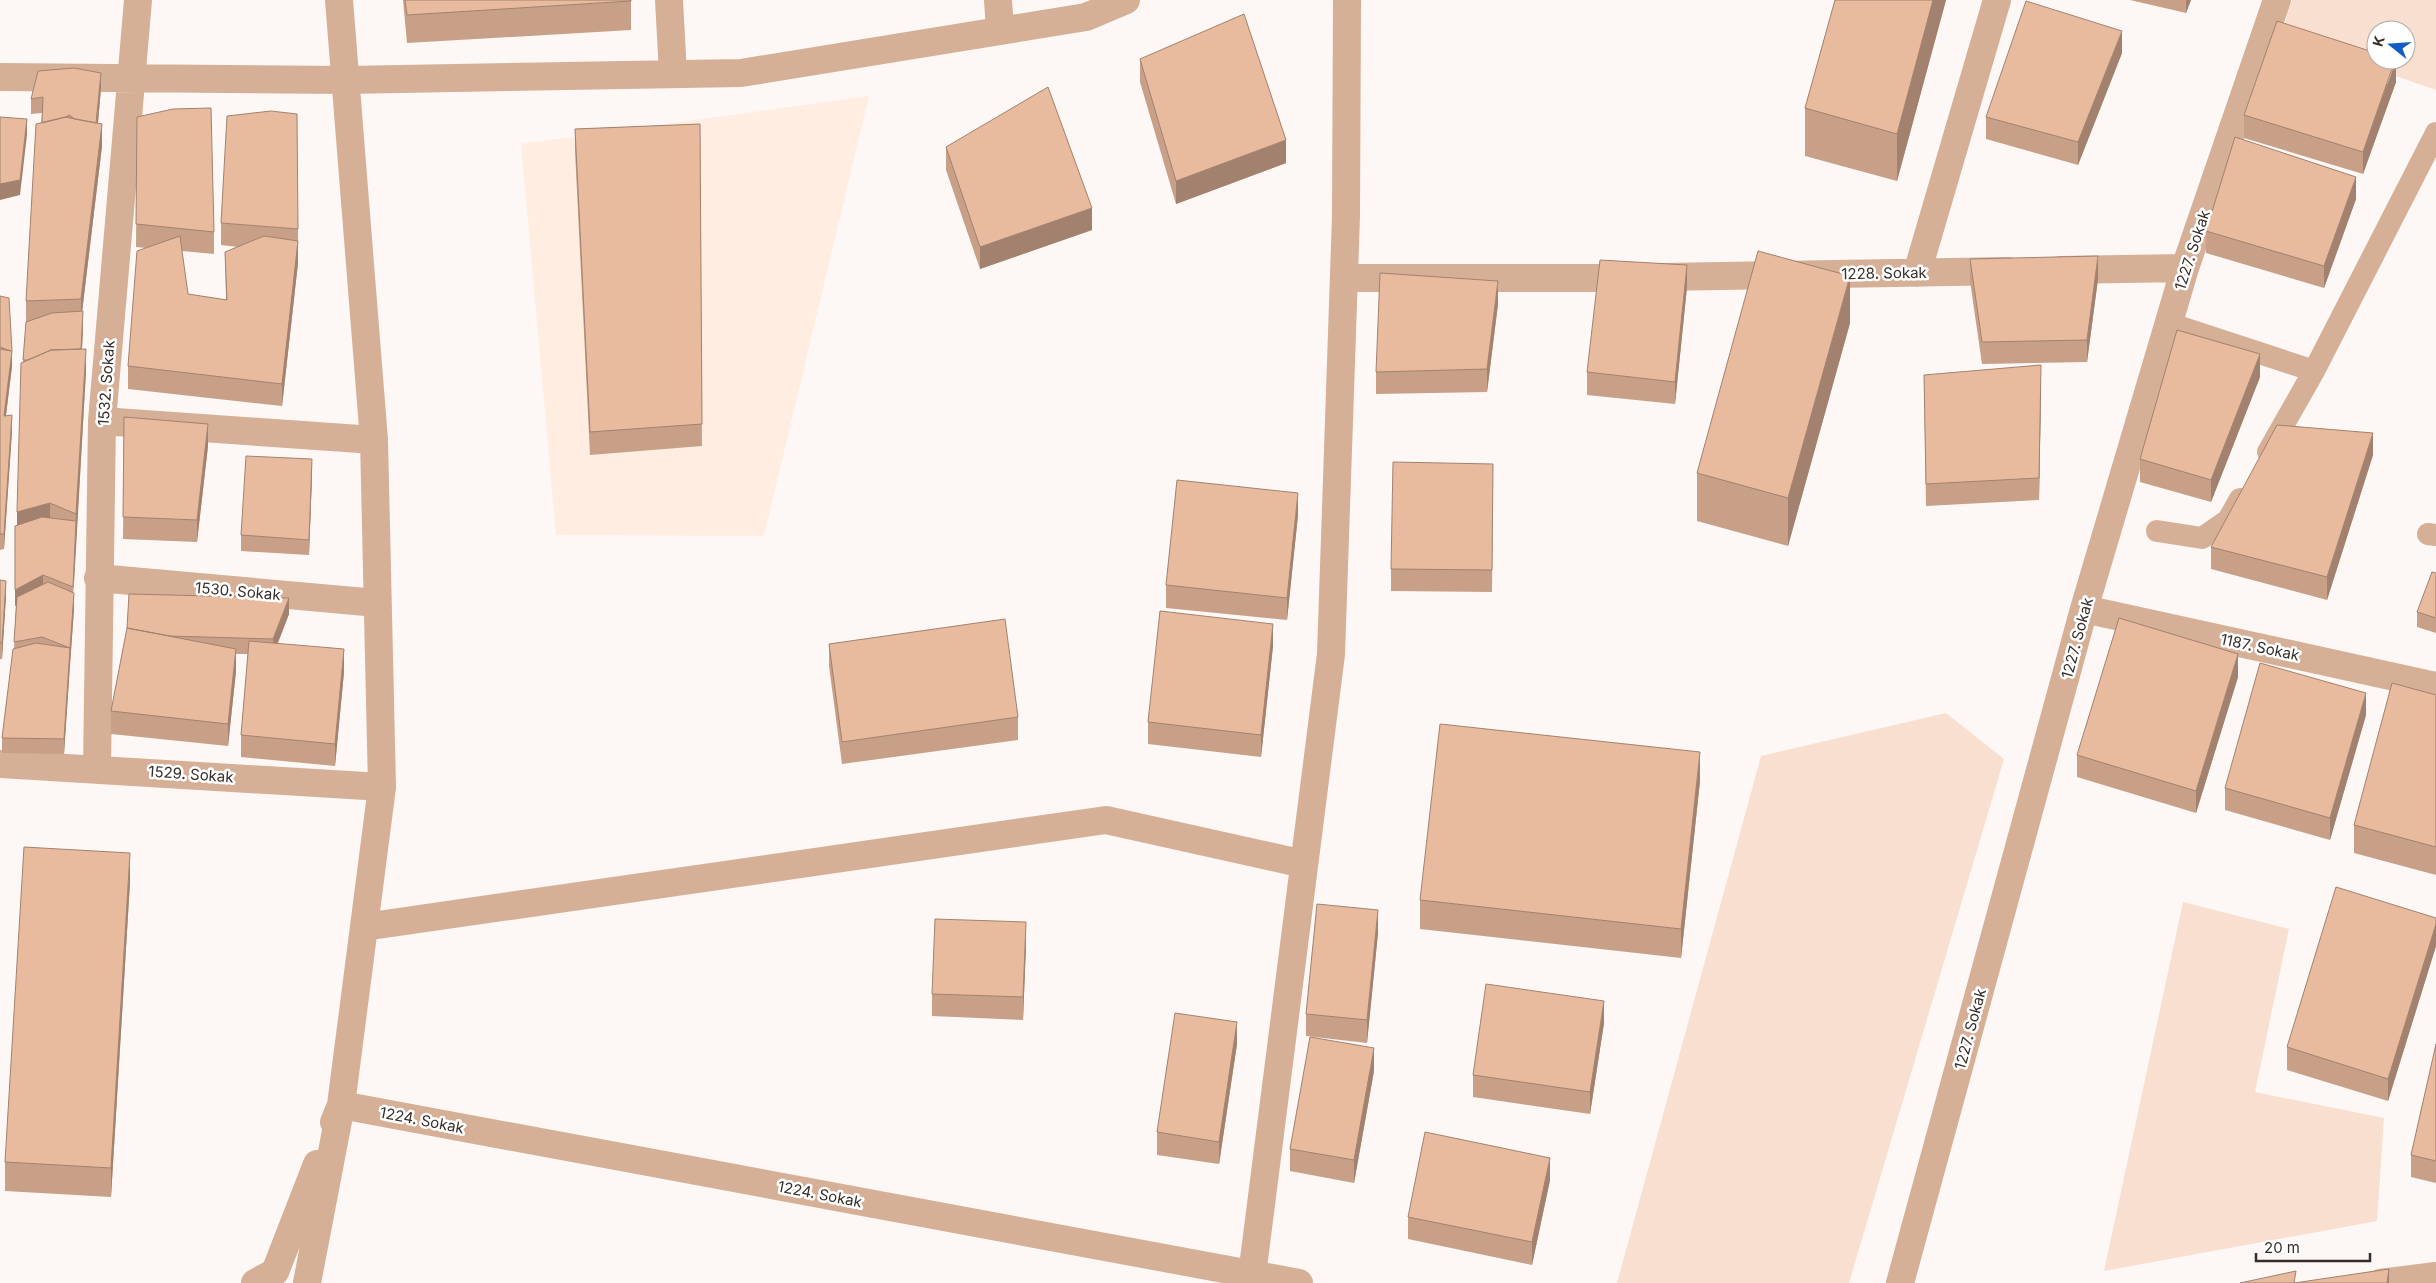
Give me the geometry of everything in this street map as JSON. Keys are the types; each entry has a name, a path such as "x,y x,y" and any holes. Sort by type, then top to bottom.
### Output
{"street":[{"name":"1532. Sokak","path":"97,768 98,578 102,421 138,0"},
{"path":"307,1283 341,1105 382,787 374,440 339,0"},
{"path":"669,0 673,74"},
{"path":"998,0 1000,30"},
{"path":"0,77 345,80 741,72 1086,17 1126,0"},
{"path":"1252,1279 1331,654 1344,278 1347,0"},
{"path":"1917,273 1997,0"},
{"name":"1227. Sokak","path":"1900,1283 2084,609 2184,268 2277,0"},
{"name":"1228. Sokak","path":"1344,278 1599,278 2184,268"},
{"path":"102,421 374,440"},
{"name":"1530. Sokak","path":"98,578 377,604"},
{"name":"1187. Sokak","path":"2084,609 2436,686"},
{"name":"1529. Sokak","path":"0,764 97,768 382,787"},
{"path":"364,926 1106,820 1304,864"},
{"path":"255,1283 275,1272 341,1105"},
{"name":"1224. Sokak","path":"341,1105 1252,1279 1299,1283"},
{"path":"2380,1283 2436,1276"}],"lane":[{"path":"2157,531 2202,538 2228,520 2314,371 2436,133"},
{"path":"2168,323 2314,371"}],"shaded area":[{"path":"2292,0 2436,0 2436,90 2379,70 2416,70 2416,20 2366,20 2366,66 2281,36"},
{"path":"869,96 764,536 556,535 521,144"},
{"path":"1946,713 2004,759 1849,1283 1617,1283 1761,756"},
{"path":"2183,902 2289,929 2255,1092 2384,1118 2377,1221 2104,1271"}],"building":[{"path":"405,0 631,0 631,1 407,15"},
{"path":"1835,0 1933,0 1897,134 1805,108"},
{"path":"2026,1 2122,31 2078,142 1986,117"},
{"path":"1244,14 1286,140 1176,181 1140,59"},
{"path":"2277,21 2366,50 2366,70 2392,70 2363,152 2244,115"},
{"path":"74,68 101,73 96,123 75,119 69,115 42,123 43,97 31,99 38,71"},
{"path":"1048,87 1092,208 980,247 946,147"},
{"path":"211,108 214,232 136,224 137,117 173,109"},
{"path":"271,111 297,114 298,229 221,223 227,116"},
{"path":"0,117 27,119 20,180 0,184"},
{"path":"65,117 102,124 81,299 26,301 36,124"},
{"path":"700,124 702,424 590,432 575,129"},
{"path":"2235,137 2356,177 2324,266 2206,231"},
{"path":"180,236 188,294 227,300 225,252 264,236 298,241 282,384 128,366 137,251"},
{"path":"1758,251 1850,276 1788,498 1697,473"},
{"path":"2098,256 2087,340 1982,342 1970,259"},
{"path":"1600,260 1687,265 1675,382 1587,372"},
{"path":"1380,273 1498,281 1487,369 1376,372"},
{"path":"0,296 9,298 12,351 4,416 12,415 4,534 0,534 0,349 11,351 0,347"},
{"path":"83,311 81,349 51,350 28,360 23,360 26,322 52,313"},
{"path":"2177,330 2260,354 2211,480 2140,459"},
{"path":"86,349 76,514 50,503 17,512 21,363 51,350"},
{"path":"2041,365 2039,478 1926,484 1924,375"},
{"path":"124,417 208,424 197,520 123,517"},
{"path":"2277,425 2373,433 2327,577 2211,547"},
{"path":"246,456 312,459 309,540 241,535"},
{"path":"1393,462 1493,464 1492,570 1391,569"},
{"path":"1177,480 1298,493 1287,598 1166,585"},
{"path":"42,517 76,521 73,587 43,575 15,590 15,526"},
{"path":"2432,572 2436,573 2436,618 2417,612"},
{"path":"0,580 6,581 2,643 0,643"},
{"path":"48,582 74,593 70,648 42,637 14,642 17,597"},
{"path":"129,594 289,598 273,639 170,636 127,628"},
{"path":"1160,611 1273,624 1261,735 1148,722"},
{"path":"2119,618 2238,654 2196,791 2077,755"},
{"path":"1005,619 1018,717 842,742 829,644"},
{"path":"127,628 236,649 228,724 111,711"},
{"path":"249,641 344,649 335,744 241,735"},
{"path":"36,643 70,648 64,739 2,738 13,649"},
{"path":"2260,663 2366,693 2330,818 2225,788"},
{"path":"2392,683 2436,695 2436,847 2354,825"},
{"path":"1440,724 1700,752 1681,929 1420,900"},
{"path":"24,847 130,853 111,1168 5,1162"},
{"path":"2336,887 2436,918 2436,924 2388,1079 2287,1047"},
{"path":"1317,904 1378,910 1367,1020 1306,1014"},
{"path":"935,919 1026,922 1023,997 932,994"},
{"path":"1486,984 1604,1001 1590,1092 1473,1075"},
{"path":"1175,1013 1237,1022 1219,1142 1157,1132"},
{"path":"1310,1037 1374,1048 1354,1160 1290,1149"},
{"path":"2436,1044 2436,1161 2411,1155"},
{"path":"1425,1132 1550,1158 1532,1242 1408,1217"},
{"path":"2389,1269 2387,1283 2294,1283"},
{"path":"2296,1271 2294,1283 2240,1283"}]}
